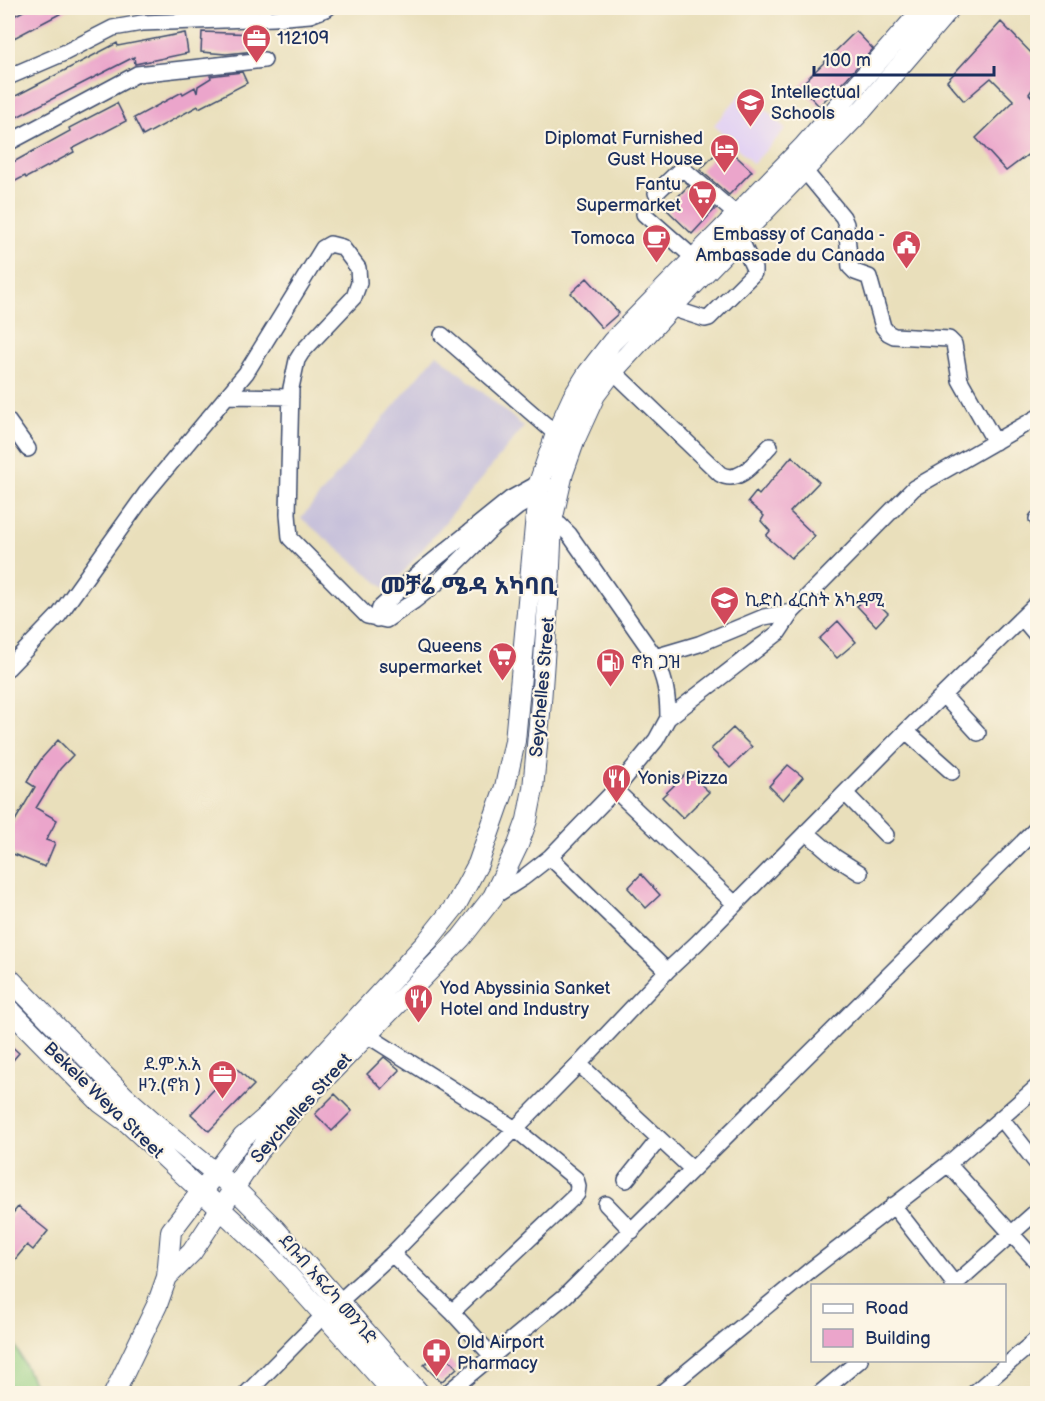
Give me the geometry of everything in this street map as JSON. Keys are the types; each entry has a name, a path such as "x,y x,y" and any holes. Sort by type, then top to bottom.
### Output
{"main road":[{"name":"Seychelles Street","path":"167,1277 171,1231 243,1137 273,1109 425,944 456,904 478,864 505,786 515,741 541,503 556,434 583,381 612,342 803,147 924,8"},
{"name":"Seychelles Street","path":"541,503 559,493 575,439 595,396 613,371 863,109 950,8"},
{"name":"Seychelles Street","path":"167,1277 192,1252 258,1152 295,1109 461,938 493,897 518,845 533,789 549,601 541,503"},
{"name":"ደቡብ አፍሪካ መንገድ","path":"8,977 124,1096 234,1188 275,1228 420,1394"},
{"name":"Bekele Weya Street","path":"8,1008 101,1103 128,1123 220,1209"},
{"name":"ደቡብ አፍሪካ መንገድ","path":"220,1209 271,1256 395,1394"},
{"path":"114,1394 157,1305 167,1277"}],"street":[{"path":"8,77 64,53 112,28 142,23 301,16 328,8"},
{"path":"8,143 137,74 264,60"},
{"path":"656,193 682,168 737,215"},
{"path":"804,170 843,216 846,224 850,267 855,272 869,277 884,327 888,333 894,336 949,339 954,344 960,380 995,442"},
{"path":"644,214 695,259"},
{"path":"671,308 705,319 709,318 754,273 740,237"},
{"path":"8,668 59,615 146,493 246,373 323,248 330,244 342,247 358,268 359,283 354,297 302,352 296,366 291,397 288,514 290,538 367,616 377,619 380,608 422,570 510,499 541,503 559,493"},
{"path":"442,335 556,434"},
{"path":"613,371 720,474 727,478 734,478 742,474 770,446"},
{"path":"227,396 291,397"},
{"path":"493,897 550,857 615,790 656,740 668,718 778,633 792,612 914,488 1038,417"},
{"path":"8,421 28,449"},
{"path":"541,503 569,534 655,657 668,696 668,718"},
{"path":"340,1301 392,1254 667,971 906,730 1038,602"},
{"path":"655,657 699,644 764,616 792,612"},
{"path":"1023,619 1038,637"},
{"path":"943,696 978,733"},
{"path":"906,730 952,772"},
{"path":"615,790 735,904"},
{"path":"845,793 886,835"},
{"path":"446,1394 565,1296 1038,827"},
{"path":"806,832 835,857 860,873"},
{"path":"550,857 667,971"},
{"path":"367,1035 514,1128 576,1179 577,1194 452,1312"},
{"path":"579,1064 692,1169"},
{"path":"660,1394 808,1272 948,1164 1038,1086"},
{"path":"1001,1118 1038,1165"},
{"path":"626,1180 659,1139"},
{"path":"948,1164 1038,1263"},
{"path":"606,1204 632,1231"},
{"path":"893,1205 954,1284"},
{"path":"956,1284 1038,1210"},
{"path":"392,1254 452,1312 492,1356"},
{"path":"246,1394 324,1315"},
{"path":"973,1394 1038,1338"},
{"path":"1006,1346 1015,1358"},
{"path":"819,1394 858,1362"}],"shaded area":[{"name":"Intellectual Schools","path":"745,89 786,129 753,164 714,125"},
{"path":"437,354 524,427 388,591 301,518"}],"green space":[{"path":"8,1330 38,1393 8,1393"}],"building":[{"path":"29,8 71,8 14,38 8,19"},
{"path":"1001,22 1038,60 1038,81 1029,94 1038,103 1038,147 1006,171 976,138 1014,101 991,78 964,101 947,81"},
{"path":"856,31 873,49 819,106 800,86"},
{"path":"202,32 256,34 255,51 226,54 201,52"},
{"path":"185,33 188,53 135,64 134,57 15,118 8,100 117,43 118,46"},
{"path":"242,72 247,83 143,136 134,118 182,92 183,94 195,87 197,93 198,86 211,78 210,76"},
{"path":"117,103 126,121 72,149 74,152 8,185 8,165 70,131 69,128"},
{"name":"Diplomat Furnished Gust House","path":"724,145 752,171 729,195 700,170"},
{"path":"688,186 715,209 692,234 666,209"},
{"path":"587,278 619,313 602,328 571,293"},
{"path":"792,456 819,482 790,512 815,536 791,558 766,536 770,531 761,521 764,516 748,502 756,492 759,495"},
{"path":"868,594 888,613 876,626 857,606"},
{"path":"838,621 856,642 837,658 819,639"},
{"path":"733,728 752,747 730,768 711,749"},
{"path":"58,740 73,755 60,769 36,808 57,820 46,840 55,843 45,867 8,852 8,824 12,826 35,787 27,782 34,770"},
{"path":"788,765 803,777 783,800 769,786"},
{"path":"688,772 709,792 683,818 662,797"},
{"path":"641,874 660,895 646,908 628,888"},
{"path":"8,1043 19,1053 8,1066"},
{"path":"384,1057 400,1070 382,1089 367,1074"},
{"name":"ደ.ም.አ.አ ዞን.(ኖክ )","path":"235,1067 254,1085 209,1131 191,1114"},
{"path":"335,1094 352,1111 332,1131 315,1114"},
{"path":"18,1207 48,1231 33,1250 27,1245 8,1268 8,1219"},
{"path":"440,1350 457,1368 441,1382 424,1365"}],"place":[{"name":"112109","path":"256,64"},
{"name":"Intellectual Schools","path":"750,128"},
{"name":"Diplomat Furnished Gust House","path":"724,174"},
{"name":"Fantu Supermarket","path":"702,220"},
{"name":"Tomoca","path":"656,264"},
{"name":"Embassy of Canada - Ambassade du Canada","path":"906,270"},
{"name":"ኪድስ ፈርስት አካዳሚ","path":"724,626"},
{"name":"Queens supermarket","path":"503,682"},
{"name":"ኖክ ጋዝ","path":"610,688"},
{"name":"Yonis Pizza","path":"617,804"},
{"name":"Yod Abyssinia Sanket Hotel and Industry","path":"419,1024"},
{"name":"ደ.ም.አ.አ ዞን.(ኖክ )","path":"222,1100"},
{"name":"Old Airport Pharmacy","path":"436,1378"}],"district":[{"name":"መቻሬ ሜዳ አካባቢ","path":"469,586"}]}
